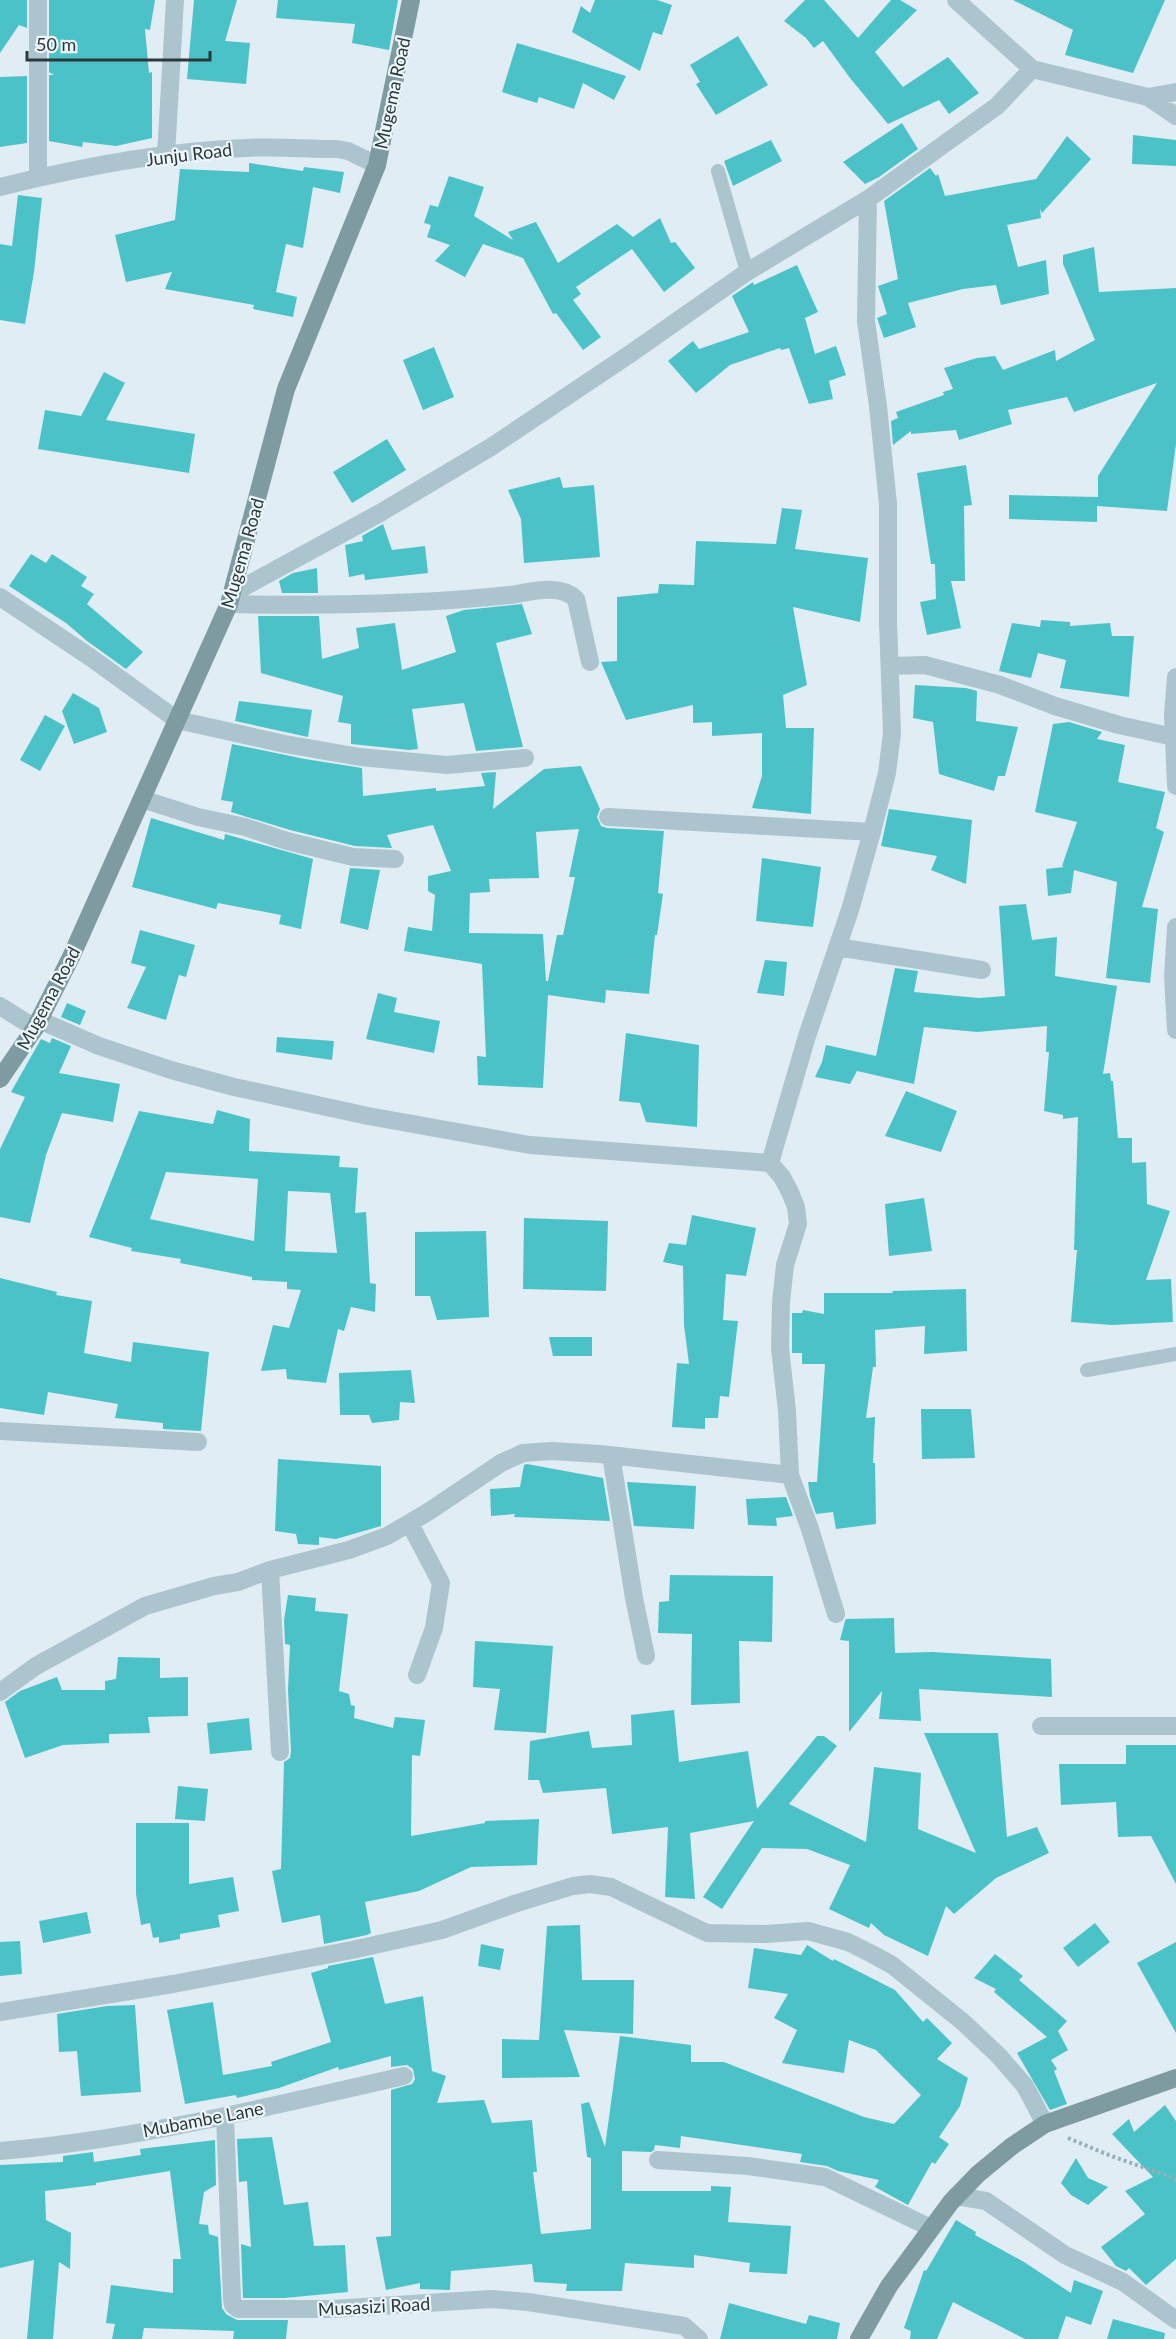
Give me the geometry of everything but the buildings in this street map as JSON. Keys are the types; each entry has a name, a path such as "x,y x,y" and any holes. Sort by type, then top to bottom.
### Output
{"street":[{"path":"38,0 38,177"},
{"path":"166,155 175,0"},
{"name":"Mugema Road","path":"0,1079 37,1024 71,957 231,598 286,389 377,165 411,0"},
{"path":"956,0 1032,69 1148,97 1176,116"},
{"path":"231,598 490,447 630,354 747,272 868,199 997,106 1032,69"},
{"path":"1148,97 1176,92"},
{"name":"Junju Road","path":"0,187 38,177 166,155 245,148 337,149 377,165"},
{"path":"770,1163 807,1036 850,910 887,773 892,733 888,504 879,406 866,321 868,199"},
{"path":"231,598 288,606 489,597 556,589 570,593 576,599 590,662"},
{"path":"0,597 90,657 177,720 360,758 447,765 525,758"},
{"path":"890,666 926,666 999,685 1119,726 1174,737"},
{"path":"1176,677 1173,714 1176,786"},
{"path":"142,799 198,817 245,827 286,841 353,857 395,859"},
{"path":"608,817 872,832"},
{"path":"1176,927 1173,976 1176,1030"},
{"path":"837,947 982,970"},
{"path":"0,1006 37,1024 171,1070 234,1088 369,1116 530,1145 770,1163 782,1177 790,1192 796,1207 798,1224 785,1265 781,1302 780,1348 787,1411 790,1475 810,1529 836,1614"},
{"path":"0,1431 198,1442"},
{"path":"0,1692 36,1666 145,1606 349,1550 387,1536 410,1524 501,1463 523,1453 551,1451 611,1455 790,1475"},
{"path":"611,1455 634,1598 646,1656"},
{"path":"410,1524 441,1583 434,1628 417,1675"},
{"path":"270,1570 280,1752"},
{"path":"1041,1726 1176,1726"},
{"path":"0,2012 173,1984 352,1950 442,1930 528,1899 573,1886 590,1884 611,1887 707,1933 766,1934 808,1931 848,1942 872,1954 892,1965 963,2022 999,2056 1025,2086 1045,2124"},
{"name":"Mubambe Lane","path":"0,2151 115,2136 225,2117 404,2076"},
{"path":"858,2339 889,2286 956,2196 1012,2146 1045,2124 1176,2078"},
{"name":"Musasizi Road","path":"225,2117 231,2288 234,2308 332,2309 500,2300 528,2302 684,2326 699,2339"},
{"path":"658,2160 748,2166 825,2177 931,2228"},
{"path":"956,2196 986,2200 1065,2255 1123,2282 1176,2320"}],"lane":[{"path":"718,171 747,272"},
{"path":"1088,1370 1176,1354"}],"path":[{"path":"1045,2124 1074,2142 1171,2177 1176,2181"}]}
